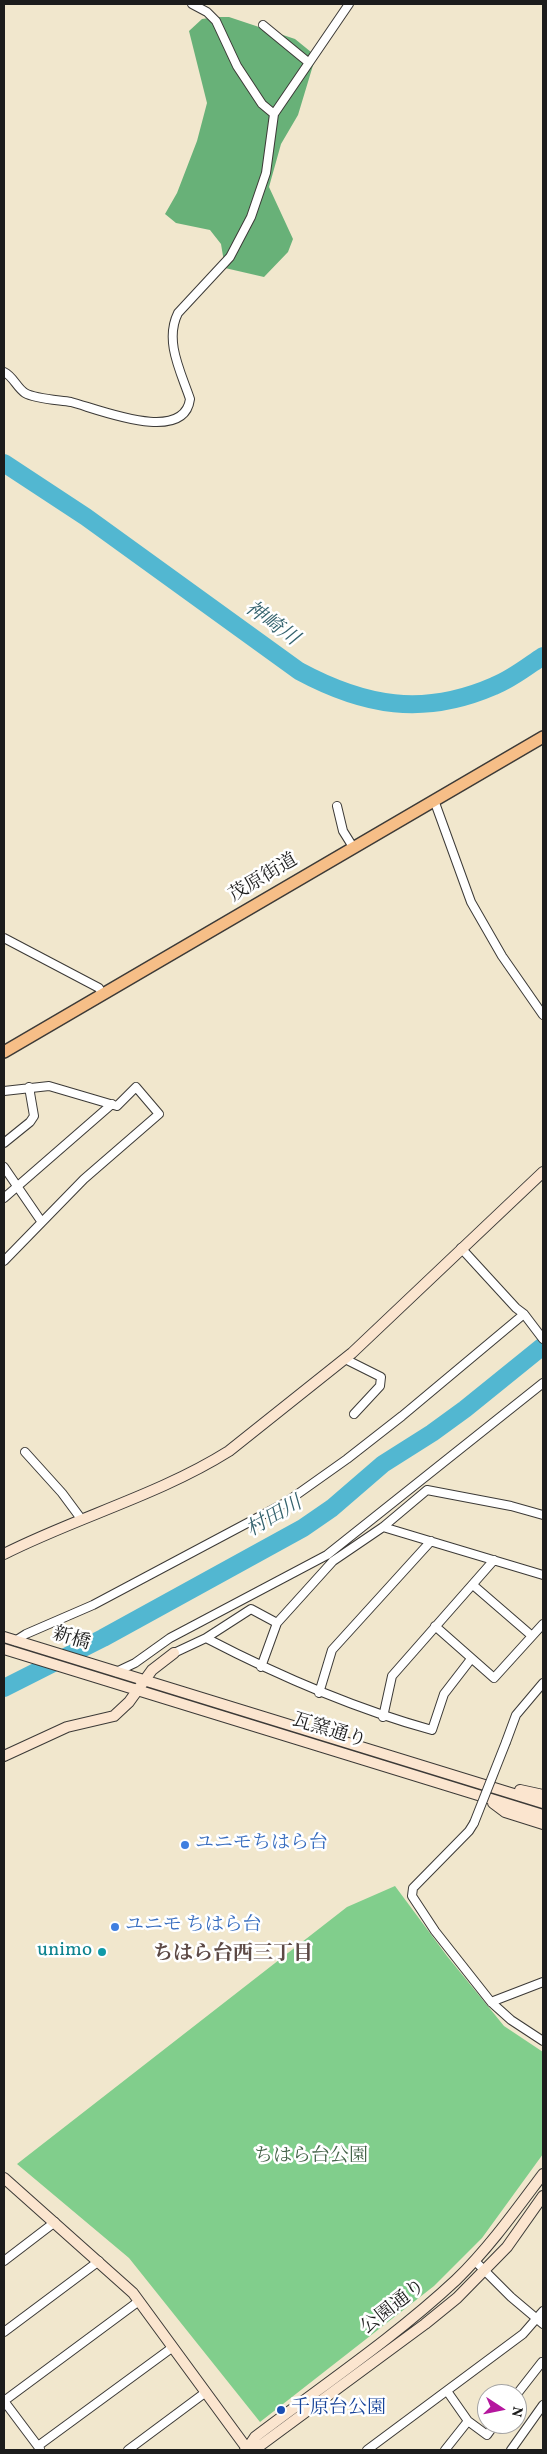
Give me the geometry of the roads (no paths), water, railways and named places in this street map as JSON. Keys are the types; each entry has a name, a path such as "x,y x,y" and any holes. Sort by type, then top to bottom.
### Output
{"main road":[{"name":"茂原街道","path":"4,1052 543,737"}],"street":[{"path":"192,4 206,12 216,21 237,66 262,104 274,114"},
{"path":"4,372 26,394 75,404 118,416 161,424 184,415 190,399 171,342 174,322 178,313 230,257 252,217 266,173 274,114 349,4"},
{"path":"263,25 308,62"},
{"path":"434,800 471,902 502,956 543,1015"},
{"path":"337,806 343,831 353,847"},
{"path":"4,938 99,988 102,994"},
{"path":"4,1091 49,1086 116,1106 136,1087 160,1114 84,1179 4,1261"},
{"path":"4,1143 30,1122 34,1116 29,1087"},
{"path":"4,1198 112,1104"},
{"path":"4,1167 41,1221"},
{"path":"4,1554 32,1540 208,1464 246,1438 345,1359 543,1172"},
{"path":"461,1248 516,1308 524,1314 543,1339"},
{"path":"4,1637 9,1647 26,1634 102,1601 284,1503 347,1459 402,1416 524,1314"},
{"path":"345,1359 381,1377 380,1386 354,1414"},
{"path":"116,1672 135,1662 170,1638 327,1555 543,1383"},
{"path":"25,1452 62,1492 82,1520"},
{"path":"261,1667 277,1623 333,1561 383,1527 427,1490 511,1506 543,1515"},
{"path":"383,1527 543,1575"},
{"path":"319,1693 332,1650 431,1542"},
{"path":"383,1717 392,1676 494,1560"},
{"path":"473,1585 532,1636"},
{"path":"4,1756 67,1727 114,1716 122,1710 159,1663 174,1653 206,1638 251,1609 277,1623"},
{"path":"435,1626 494,1678 543,1624"},
{"path":"206,1638 261,1667 319,1693 383,1717 432,1730 444,1694 471,1659"},
{"name":"新橋","path":"9,1647 116,1672"},
{"name":"新橋","path":"9,1647 105,1680"},
{"name":"瓦窯通り","path":"116,1672 143,1682 543,1803"},
{"name":"瓦窯通り","path":"105,1680 137,1692 543,1815"},
{"path":"543,1683 516,1715 474,1823 469,1831 413,1888 412,1896 436,1931 491,2002 543,2041"},
{"path":"494,1788 511,1788 543,1795"},
{"path":"488,1799 504,1812 543,1824"},
{"path":"491,2002 543,1982"},
{"name":"公園通り","path":"247,2450 255,2437 424,2308 475,2261 543,2174"},
{"path":"4,2179 128,2287 247,2450"},
{"name":"公園通り","path":"247,2450 261,2445 425,2324 457,2298 507,2247 543,2196"},
{"path":"4,2261 55,2222"},
{"path":"4,2332 99,2261"},
{"path":"475,2261 540,2322"},
{"path":"139,2301 4,2401 39,2448 173,2347"},
{"path":"367,2450 540,2322 543,2310"},
{"path":"525,2384 543,2363"},
{"path":"447,2391 468,2421 477,2428"},
{"path":"128,2450 206,2392"},
{"path":"511,2450 543,2405"},
{"path":"445,2450 468,2421"}],"waterway":[{"name":"神崎川","path":"4,463 86,517 299,671 347,692 394,703 443,702 468,696 501,683 543,656"},
{"name":"村田川","path":"4,1688 103,1638 303,1528 332,1508 383,1464 432,1433 465,1409 543,1346"}],"place":[{"name":"ユニモちはら台","path":"185,1845"},
{"name":"ユニモ ちはら台","path":"115,1927"},
{"name":"unimo","path":"102,1952"},
{"name":"千原台公園","path":"281,2410"}],"district":[{"name":"ちはら台西三丁目","path":"233,1955"}],"park label":[{"name":"ちはら台公園","path":"311,2158"}]}
